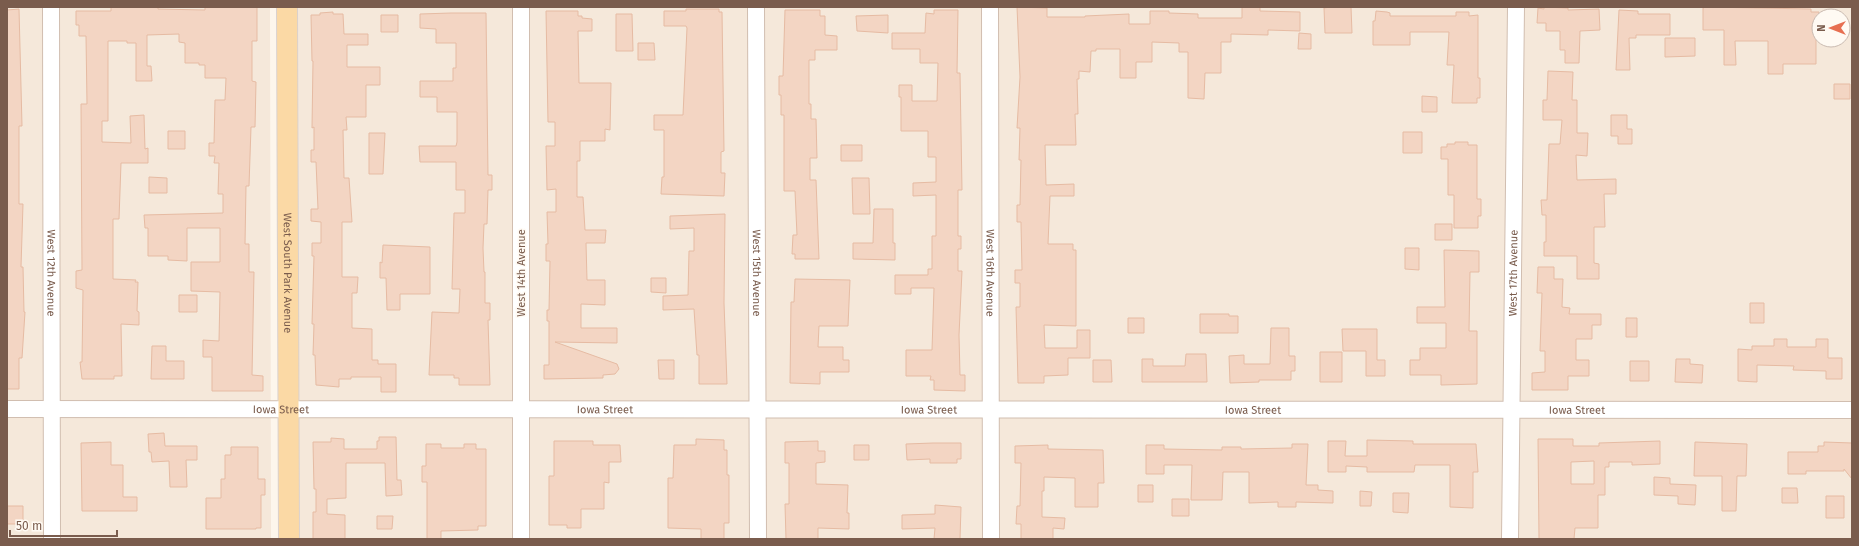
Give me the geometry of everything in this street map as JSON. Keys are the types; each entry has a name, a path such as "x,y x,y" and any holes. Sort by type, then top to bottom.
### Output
{"main road":[{"name":"West South Park Avenue","path":"287,7 290,410 289,539"}],"street":[{"name":"West 12th Avenue","path":"51,7 52,539"},
{"name":"West 14th Avenue","path":"521,7 521,539"},
{"name":"West 15th Avenue","path":"756,7 758,539"},
{"name":"West 16th Avenue","path":"990,7 991,539"},
{"name":"West 17th Avenue","path":"1510,539 1516,7"},
{"name":"Iowa Street","path":"7,409 1852,410"}],"shaded area":[{"path":"7,7 270,7 271,539 7,539"},
{"path":"298,7 1852,7 1852,539 299,539"}],"building":[{"path":"111,7 158,7 158,9 205,10 205,7 257,7 257,41 252,41 252,81 256,82 255,127 251,127 249,186 246,186 245,244 249,244 249,272 254,272 252,375 263,376 263,391 212,391 212,357 203,357 203,340 219,341 220,292 191,291 191,262 220,262 220,228 187,228 187,261 168,260 168,256 148,256 148,228 145,228 144,215 223,213 223,194 218,194 219,163 214,163 215,156 209,156 209,143 214,143 215,100 225,100 226,78 205,78 205,65 199,65 199,63 185,63 185,43 179,42 179,34 147,35 147,66 151,66 152,81 136,81 136,43 127,43 127,41 108,41 108,121 102,121 102,142 131,143 130,116 144,115 145,149 148,148 148,163 121,163 119,219 113,219 113,279 136,280 135,282 138,282 137,311 139,312 139,325 121,324 122,376 114,376 114,379 82,379 80,362 82,362 83,290 76,288 76,271 82,270 81,104 87,104 86,36 79,36 79,25 76,25 76,11 111,11"},
{"path":"1017,7 1047,8 1047,17 1085,17 1129,14 1129,24 1150,24 1150,11 1198,14 1198,18 1242,18 1242,7 1260,7 1260,11 1300,12 1300,31 1268,30 1268,35 1231,34 1231,42 1221,42 1221,73 1205,73 1204,99 1188,98 1188,52 1179,52 1179,43 1152,42 1152,62 1136,62 1136,78 1120,78 1120,49 1096,49 1096,51 1091,51 1090,72 1079,71 1079,79 1077,79 1078,114 1075,114 1076,145 1045,145 1046,185 1074,184 1074,196 1050,196 1048,244 1073,244 1073,250 1076,250 1076,326 1044,325 1045,348 1077,348 1077,330 1090,330 1090,358 1068,358 1068,375 1044,376 1044,383 1018,383 1016,307 1020,307 1020,283 1015,283 1015,270 1022,270 1021,222 1017,222 1017,205 1020,205 1021,160 1019,160 1020,128 1017,128 1020,77"},
{"path":"1351,7 1352,33 1325,33 1324,8"},
{"path":"1544,7 1568,8 1568,10 1599,9 1600,30 1580,31 1579,63 1565,63 1565,50 1560,50 1560,31 1546,31 1546,23 1537,23 1538,8 1544,9"},
{"path":"1703,8 1811,9 1811,48 1816,48 1816,64 1783,64 1783,74 1768,74 1768,41 1735,41 1736,65 1724,65 1724,30 1703,30"},
{"path":"19,9 22,126 19,126 19,204 23,204 21,267 23,267 25,312 22,358 19,358 19,389 7,389 7,10"},
{"path":"686,9 719,9 719,12 722,12 724,151 721,152 721,173 725,173 724,196 661,194 662,177 664,177 664,130 654,130 654,115 683,115 687,28 686,26 664,26 664,11 686,11"},
{"path":"785,10 820,10 820,16 825,16 825,35 837,36 837,50 815,50 815,60 809,60 809,104 811,104 811,119 816,119 817,158 810,158 810,180 816,180 819,259 795,259 795,254 792,254 793,235 797,235 795,191 784,191 784,115 781,115 781,95 779,95 779,76 783,76"},
{"path":"934,10 958,10 957,73 960,73 962,190 958,190 958,236 961,236 961,249 958,249 958,271 962,271 959,335 960,375 965,375 965,391 934,390 934,380 930,380 931,376 906,376 906,350 932,350 934,288 911,288 911,294 895,294 895,275 928,275 928,269 932,269 932,236 936,236 936,195 913,196 913,183 936,182 936,157 928,157 928,131 901,131 901,97 899,97 899,85 912,85 912,101 937,101 938,63 920,63 920,49 892,49 892,33 925,33 926,13 934,14"},
{"path":"1619,10 1638,11 1638,14 1670,14 1670,35 1636,35 1636,38 1629,38 1630,70 1616,70"},
{"path":"546,11 578,11 578,16 592,19 592,31 578,31 579,83 611,83 610,130 605,129 605,141 580,141 580,161 577,161 577,197 583,197 585,230 606,230 605,243 586,243 587,280 605,280 605,305 581,304 581,328 617,328 617,343 555,342 617,364 619,369 615,374 603,375 603,378 544,379 544,365 549,365 549,321 547,321 547,310 549,310 550,261 546,261 546,244 548,244 547,212 556,212 556,189 547,190 546,146 555,146 555,122 548,122"},
{"path":"1376,11 1390,13 1390,16 1456,16 1456,12 1469,12 1469,16 1478,15 1478,78 1480,78 1480,98 1477,98 1477,103 1452,103 1454,65 1447,65 1449,32 1410,32 1410,45 1373,45 1373,21 1375,21"},
{"path":"333,12 333,14 343,14 344,34 368,34 368,45 347,45 347,67 380,67 380,85 366,85 366,117 346,117 347,130 343,130 344,178 349,178 352,222 342,222 342,277 358,277 357,293 352,293 352,328 372,329 372,360 378,360 378,364 396,364 396,392 381,392 381,377 351,377 351,379 339,379 339,387 316,385 315,355 313,355 314,324 312,324 314,256 312,256 312,243 321,243 321,222 311,221 311,209 318,209 316,162 311,162 311,150 314,150 314,127 312,128 313,61 311,15 320,15 320,13"},
{"path":"486,13 488,175 492,175 492,190 488,190 487,224 484,224 483,248 485,303 490,303 490,320 488,320 490,385 459,385 459,378 454,378 454,375 429,375 432,312 459,313 460,289 452,289 454,213 465,213 465,190 456,190 456,162 420,162 419,146 456,146 457,112 437,112 437,97 420,97 420,81 453,81 453,68 456,68 456,43 436,43 436,29 420,28 420,14"},
{"path":"616,14 632,14 633,51 616,51"},
{"path":"381,15 398,15 398,32 381,32"},
{"path":"888,15 888,33 857,31 856,16"},
{"path":"1299,33 1311,34 1311,49 1298,49"},
{"path":"1665,38 1695,38 1695,56 1665,57"},
{"path":"638,43 654,43 655,60 638,60"},
{"path":"1548,71 1573,72 1572,100 1577,100 1577,133 1588,133 1587,156 1576,155 1577,180 1616,179 1616,194 1604,194 1605,227 1594,227 1594,263 1599,264 1599,279 1577,279 1577,256 1544,256 1544,242 1546,242 1546,215 1542,215 1541,200 1547,200 1549,144 1560,144 1562,120 1543,120 1543,100 1547,100"},
{"path":"1834,84 1850,84 1850,99 1834,99"},
{"path":"1422,96 1437,97 1437,112 1422,112"},
{"path":"1611,115 1627,115 1627,129 1632,129 1632,144 1618,144 1618,136 1611,136"},
{"path":"168,131 185,131 185,149 168,149"},
{"path":"1403,132 1422,132 1422,153 1403,153"},
{"path":"369,133 385,133 383,174 369,174"},
{"path":"1455,142 1468,142 1468,145 1477,145 1477,199 1481,199 1481,216 1478,216 1478,228 1454,228 1454,195 1448,195 1448,159 1441,159 1441,147 1447,147 1447,144 1455,144"},
{"path":"841,145 862,145 862,161 841,161"},
{"path":"149,177 167,178 167,193 149,193"},
{"path":"852,178 869,178 870,214 853,214"},
{"path":"874,209 893,209 893,243 895,243 895,260 853,259 853,243 873,243"},
{"path":"725,214 724,303 727,384 699,384 699,355 697,355 694,309 663,310 663,296 688,295 689,251 694,251 694,228 670,229 670,216"},
{"path":"1435,224 1452,224 1452,240 1435,240"},
{"path":"383,245 430,247 430,294 400,294 400,310 387,310 386,278 380,278 380,262 382,263"},
{"path":"1405,248 1419,248 1419,270 1405,269"},
{"path":"1444,250 1479,251 1479,272 1470,272 1469,331 1477,331 1477,384 1441,385 1441,375 1410,375 1410,360 1420,360 1420,348 1446,348 1446,323 1417,323 1417,307 1445,307"},
{"path":"1538,267 1554,267 1554,279 1563,279 1562,307 1570,308 1569,314 1601,314 1601,325 1592,325 1592,339 1576,339 1576,360 1589,360 1589,376 1568,376 1568,390 1532,390 1532,373 1545,372 1545,351 1540,351 1542,293 1537,293"},
{"path":"651,278 666,278 666,293 651,292"},
{"path":"795,279 850,280 848,326 819,326 818,347 843,347 843,360 849,360 849,372 820,372 820,384 790,383 791,302 794,302"},
{"path":"179,295 197,295 197,312 179,312"},
{"path":"1750,303 1764,303 1764,323 1750,323"},
{"path":"1200,314 1229,314 1229,316 1238,316 1238,333 1200,333"},
{"path":"1128,318 1144,318 1144,333 1128,333"},
{"path":"1626,318 1637,318 1637,337 1626,337"},
{"path":"1271,328 1289,328 1289,356 1295,356 1295,371 1291,371 1291,380 1259,380 1259,382 1230,383 1229,356 1244,355 1244,364 1270,364"},
{"path":"1342,329 1377,329 1377,360 1385,360 1385,376 1366,376 1366,351 1343,351"},
{"path":"1774,339 1787,339 1787,347 1816,347 1816,339 1828,339 1828,358 1842,358 1842,379 1826,379 1826,371 1793,370 1794,366 1757,365 1757,382 1738,381 1738,349 1752,350 1752,346 1774,346"},
{"path":"152,346 166,346 166,361 184,361 184,379 151,379"},
{"path":"1320,352 1342,352 1342,382 1320,382"},
{"path":"1186,354 1206,354 1207,382 1142,382 1142,359 1153,359 1153,366 1185,366"},
{"path":"1676,359 1690,359 1690,364 1703,365 1702,383 1675,382"},
{"path":"658,360 674,360 674,379 659,379"},
{"path":"1093,360 1111,360 1112,382 1093,382"},
{"path":"1630,361 1649,361 1649,381 1630,381"},
{"path":"164,433 165,446 197,446 197,460 186,460 187,487 170,487 169,461 152,462 151,452 149,452 148,434"},
{"path":"379,437 396,437 397,480 401,480 402,495 386,496 385,463 346,463 346,498 327,499 327,514 345,515 345,539 313,539 313,512 316,512 316,489 314,489 313,442 331,442 331,438 344,439 344,449 377,449 377,441 379,441"},
{"path":"696,439 724,440 724,450 727,450 727,475 729,475 729,523 724,523 724,539 701,539 701,529 668,528 668,478 673,478 674,445 696,445"},
{"path":"1538,439 1573,439 1573,446 1599,446 1599,443 1660,441 1660,464 1632,465 1632,462 1609,462 1609,467 1605,467 1605,495 1598,495 1598,528 1575,528 1574,539 1539,539","holes":["1594,461 1594,484 1571,484 1571,462"]},
{"path":"1367,440 1413,441 1413,444 1476,444 1478,472 1473,472 1473,508 1450,507 1450,465 1415,465 1414,472 1367,472 1367,467 1346,466 1346,472 1328,472 1328,441 1346,441 1345,456 1367,456"},
{"path":"554,441 593,441 593,445 620,445 621,462 609,462 609,483 604,482 604,509 581,509 581,528 567,528 567,525 549,525 549,476 554,476"},
{"path":"818,441 818,451 825,451 825,462 816,463 816,484 848,485 847,513 849,513 849,529 818,528 818,539 786,539 785,504 789,504 789,463 785,463 785,442"},
{"path":"111,442 111,465 123,465 123,497 137,497 137,511 82,511 81,443"},
{"path":"1695,442 1747,444 1746,476 1737,476 1736,511 1722,511 1722,476 1694,476"},
{"path":"1824,442 1852,443 1852,479 1844,469 1844,471 1806,471 1806,474 1788,474 1788,452 1818,452 1818,446 1824,446"},
{"path":"961,443 961,459 957,459 957,463 930,463 930,459 907,460 906,444"},
{"path":"426,444 441,444 441,448 464,448 464,444 476,444 476,449 486,449 486,526 478,526 478,530 441,531 441,539 427,539 427,482 422,482 422,466 426,466"},
{"path":"1292,444 1308,444 1306,485 1318,485 1318,490 1333,491 1333,503 1296,502 1296,507 1278,507 1278,502 1249,503 1249,472 1223,472 1222,500 1191,500 1192,465 1164,465 1164,474 1146,474 1146,445 1164,445 1164,449 1222,450 1222,447 1241,447 1241,449 1292,448"},
{"path":"854,445 869,445 869,460 854,460"},
{"path":"1048,445 1048,449 1103,450 1104,483 1098,483 1098,507 1075,507 1075,478 1044,477 1044,491 1042,491 1042,517 1065,518 1064,529 1053,528 1053,539 1021,539 1021,524 1016,524 1017,506 1020,506 1021,463 1015,463 1015,446"},
{"path":"231,447 258,447 258,479 265,479 265,495 261,495 261,528 206,529 206,498 221,498 221,479 225,479 225,455 231,455"},
{"path":"1654,477 1670,478 1670,484 1696,485 1695,505 1678,504 1678,496 1654,495"},
{"path":"1138,485 1153,485 1153,502 1138,502"},
{"path":"1782,488 1797,488 1798,503 1782,503"},
{"path":"1360,491 1372,492 1371,506 1360,506"},
{"path":"1393,493 1409,493 1408,513 1393,512"},
{"path":"1826,496 1844,496 1844,518 1826,518"},
{"path":"1172,499 1189,499 1189,516 1172,516"},
{"path":"935,505 961,507 960,539 934,539 935,528 902,529 902,515 935,514"},
{"path":"7,506 23,506 23,524 7,524"},
{"path":"377,516 393,516 392,529 377,529"}]}
